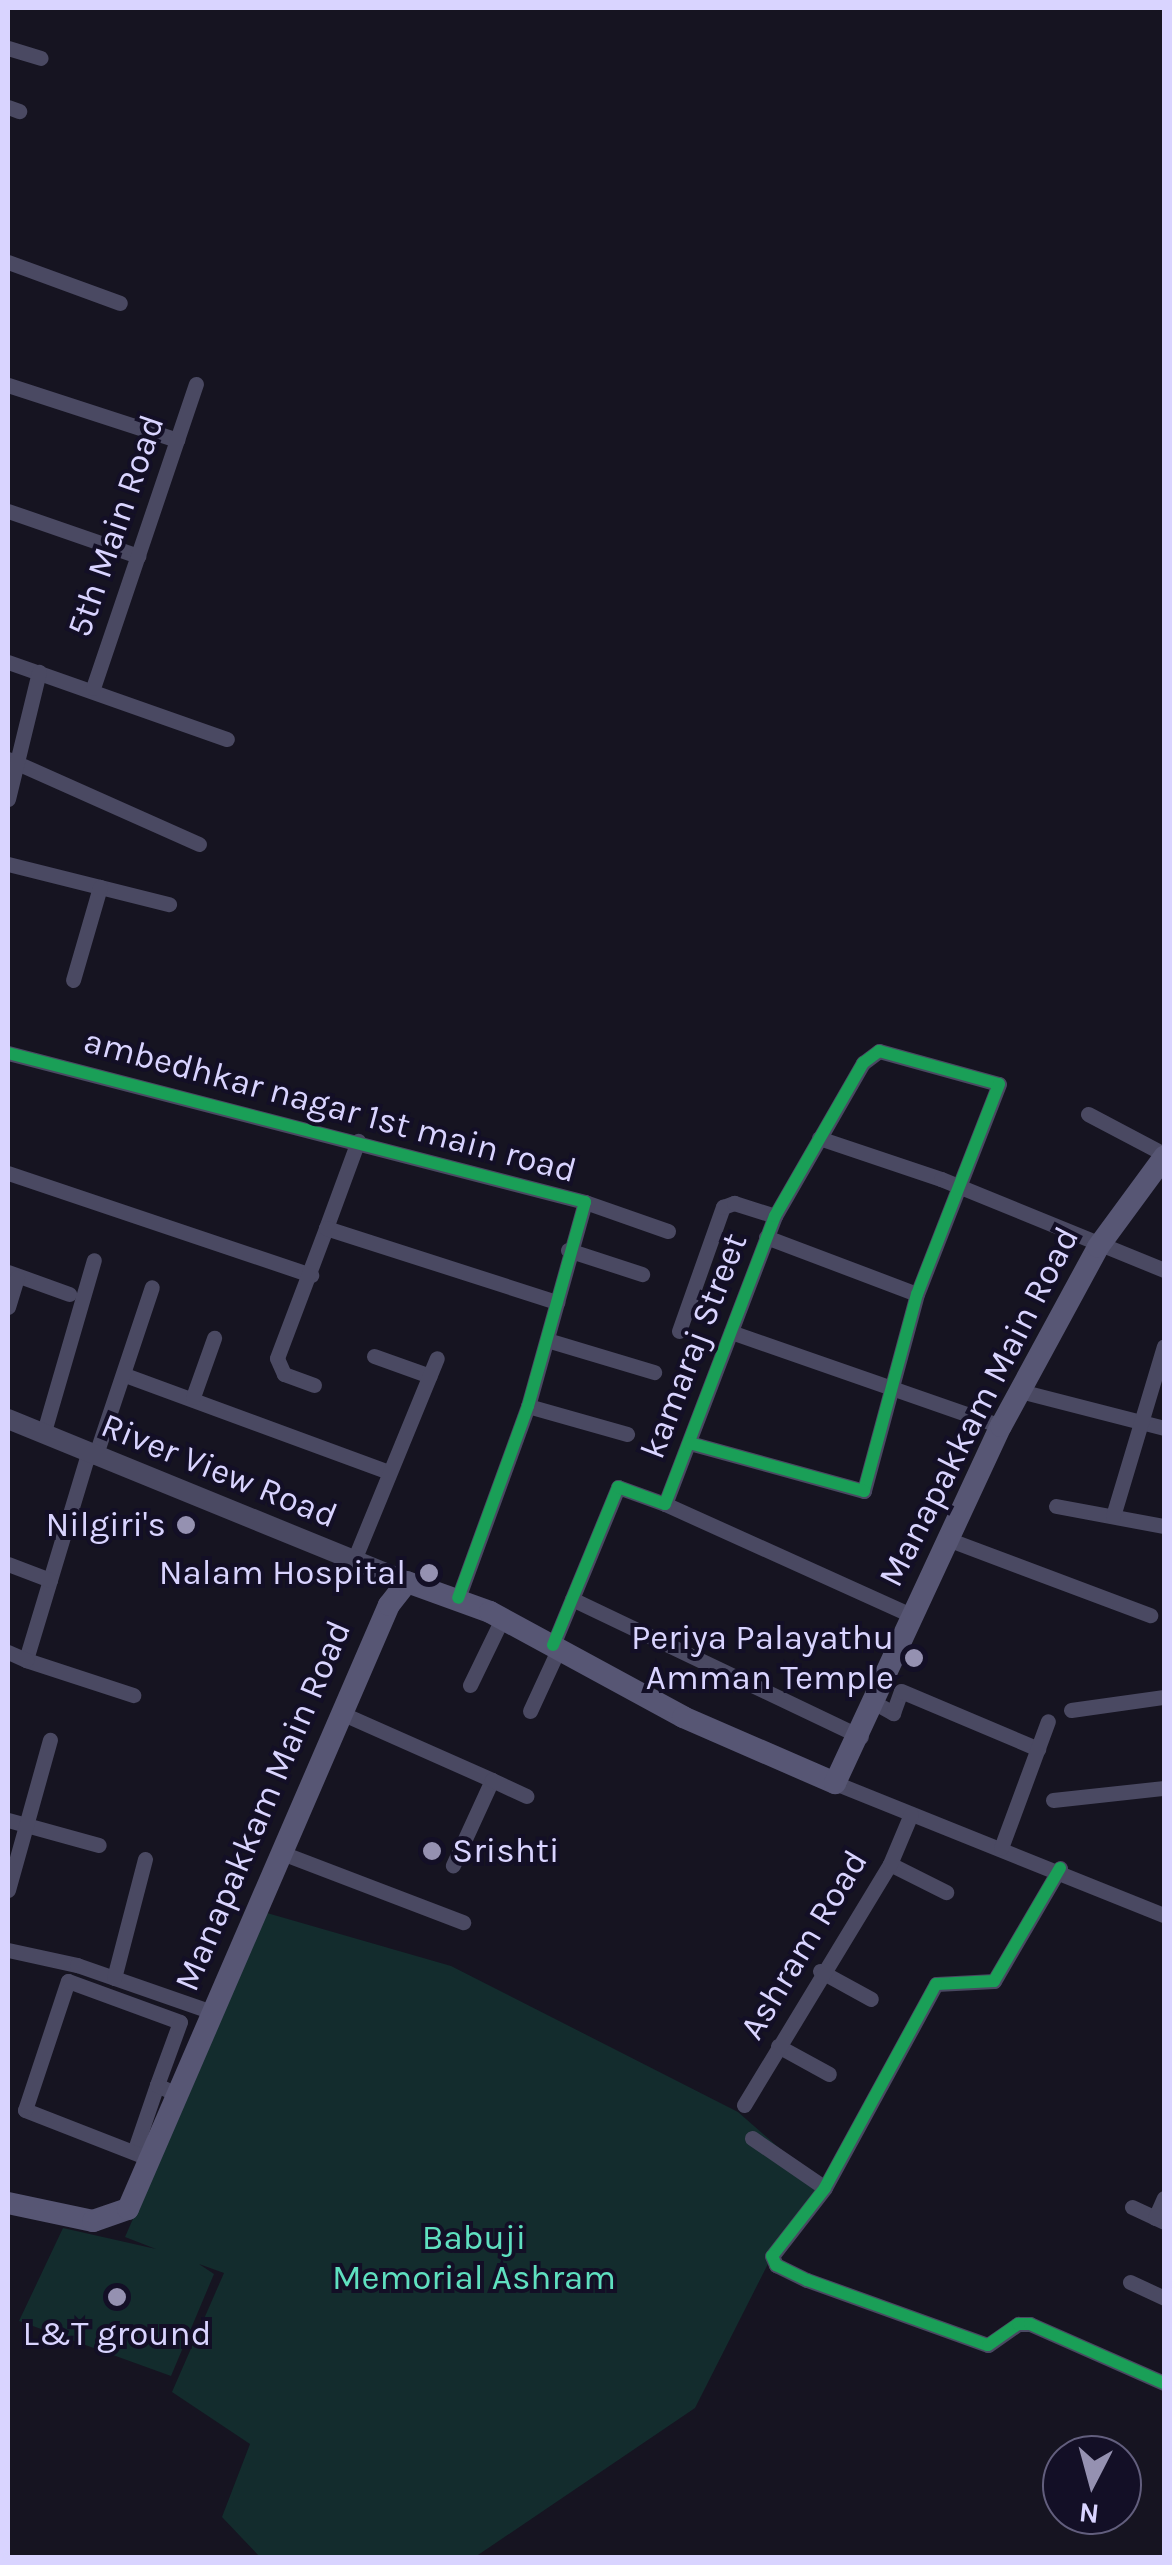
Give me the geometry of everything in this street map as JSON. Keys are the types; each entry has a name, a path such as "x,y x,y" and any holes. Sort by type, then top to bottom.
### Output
{"main road":[{"name":"Manapakkam Main Road","path":"836,1784 861,1737 910,1615 950,1540 1001,1426 1098,1247 1164,1156"},
{"name":"Manapakkam Main Road","path":"8,2204 94,2220 128,2209 141,2155 167,2089 212,2012 389,1604 407,1582"},
{"path":"407,1582 458,1598 502,1618 683,1717 836,1784"}],"street":[{"path":"8,48 40,58"},
{"path":"8,262 120,302"},
{"name":"5th Main Road","path":"93,688 196,384"},
{"path":"8,385 177,440"},
{"path":"8,511 138,556"},
{"path":"8,662 93,688 227,740"},
{"path":"8,799 12,760 39,672"},
{"path":"12,760 198,844"},
{"path":"8,864 170,904"},
{"path":"73,980 100,887"},
{"name":"kamaraj Street","path":"530,1711 618,1487 666,1504 775,1216 825,1120 878,1051 999,1084 960,1187"},
{"name":"ambedhkar nagar 1st main road","path":"8,1053 585,1202 568,1250 528,1406 458,1598"},
{"path":"1088,1114 1164,1156"},
{"path":"819,1138 960,1187 1098,1247 1164,1270"},
{"path":"314,1385 284,1374 277,1358 358,1141"},
{"path":"8,1173 311,1275"},
{"path":"690,1444 864,1492 917,1294 960,1187"},
{"path":"585,1202 668,1231"},
{"path":"679,1332 723,1206 734,1203 775,1216"},
{"path":"326,1228 556,1302"},
{"path":"766,1237 917,1294"},
{"path":"568,1250 642,1274"},
{"path":"43,1435 94,1260"},
{"path":"8,1307 12,1274 69,1294"},
{"path":"26,1660 152,1287"},
{"path":"731,1332 1001,1426"},
{"path":"193,1398 214,1338"},
{"path":"547,1340 654,1372"},
{"path":"1113,1516 1164,1346"},
{"path":"374,1356 430,1376"},
{"path":"354,1560 438,1358"},
{"path":"125,1375 389,1472"},
{"path":"1020,1391 1164,1428"},
{"path":"528,1406 627,1434"},
{"name":"River View Road","path":"8,1419 407,1582"},
{"path":"666,1504 910,1615"},
{"path":"1056,1506 1164,1526"},
{"path":"950,1540 1150,1615"},
{"path":"8,1564 50,1580"},
{"path":"572,1599 861,1737"},
{"path":"470,1685 502,1618"},
{"path":"8,1652 134,1695"},
{"path":"875,1704 893,1713 902,1691 1038,1750"},
{"path":"1071,1710 1164,1697"},
{"path":"341,1713 527,1796"},
{"path":"1001,1848 1048,1722"},
{"path":"8,1890 50,1740"},
{"path":"453,1865 492,1780"},
{"path":"836,1784 1060,1868 1164,1915"},
{"path":"1053,1800 1164,1788"},
{"name":"Ashram Road","path":"744,2105 820,1971 890,1864 911,1814"},
{"path":"8,1820 99,1845"},
{"path":"282,1853 463,1922"},
{"path":"114,1978 145,1859"},
{"path":"890,1864 946,1892"},
{"path":"1060,1868 994,1981 936,1984 826,2188 772,2256 776,2265 808,2280 988,2346 1018,2324 1030,2324 1164,2384"},
{"path":"8,1950 114,1978 212,2012"},
{"path":"820,1971 871,2000"},
{"path":"141,2155 24,2110 68,1981 180,2022 167,2089"},
{"path":"778,2046 829,2074"},
{"path":"752,2138 826,2188"},
{"path":"1132,2207 1160,2220 1164,2198"},
{"path":"1130,2282 1164,2298"}],"green space":[{"name":"Babuji Memorial Ashram","path":"267,1913 451,1966 738,2112 825,2188 772,2256 695,2408 475,2557 260,2557 222,2517 250,2444 172,2392 224,2273 199,2264 214,2274 171,2376 19,2321 63,2228 156,2249 125,2237"}],"cycle path":[{"path":"553,1645 618,1487 665,1504 775,1216 863,1063 879,1051 999,1084 917,1294 864,1491 690,1443"},
{"path":"8,1053 585,1202 528,1406 458,1598"},
{"path":"1060,1868 994,1981 936,1984 825,2188 772,2256 776,2265 807,2280 988,2345 1018,2324 1030,2324 1164,2383"}],"place":[{"name":"Nilgiri's","path":"186,1525"},
{"name":"Nalam Hospital","path":"429,1573"},
{"name":"Periya Palayathu Amman Temple","path":"914,1658"},
{"name":"Srishti","path":"432,1851"},
{"name":"L&T ground","path":"117,2297"}]}
